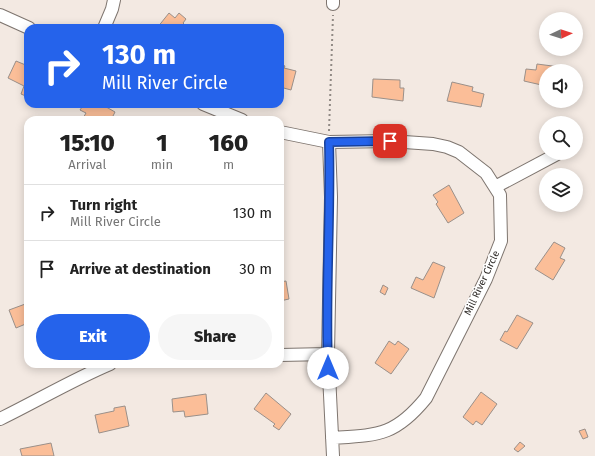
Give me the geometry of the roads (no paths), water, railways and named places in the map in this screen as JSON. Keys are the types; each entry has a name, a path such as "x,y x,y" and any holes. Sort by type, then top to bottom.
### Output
{"street":[{"path":"106,24 114,0"},
{"path":"0,15 24,26"},
{"path":"213,108 232,116"},
{"name":"Mill River Circle","path":"284,133 329,142 390,141 432,144 447,147 474,162 486,173 500,195 501,241 486,279 426,398 414,413 391,430 375,435 332,438"},
{"path":"329,142 331,197 328,354 333,456"},
{"path":"495,187 546,160"},
{"path":"284,355 328,354"},
{"path":"0,419 100,368"}]}
